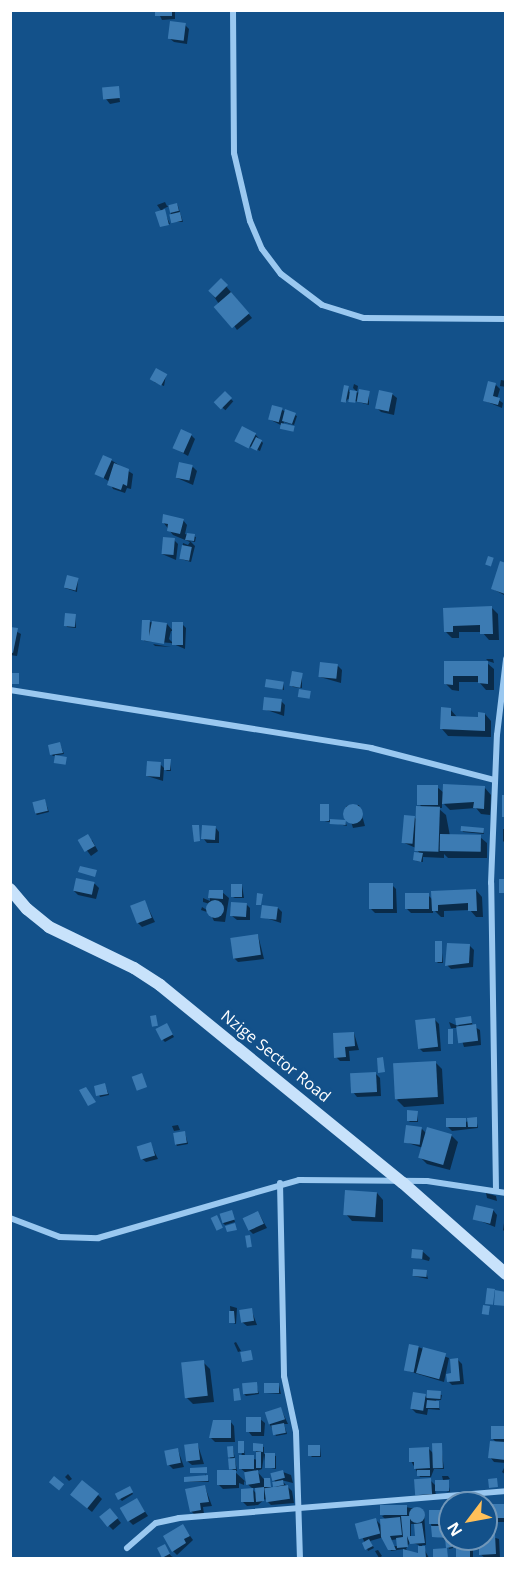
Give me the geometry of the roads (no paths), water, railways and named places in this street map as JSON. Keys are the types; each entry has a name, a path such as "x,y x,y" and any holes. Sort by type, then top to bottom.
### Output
{"main road":[{"name":"Nzige Sector Road","path":"10,889 27,909 49,927 134,968 160,985 404,1183 506,1274"}],"street":[{"path":"233,10 234,153 250,221 262,249 281,274 322,305 364,318 506,319"},
{"path":"496,1190 490,924 495,780 506,659"},
{"path":"10,690 371,748 495,780"},
{"path":"10,1218 60,1237 110,1236 280,1183 324,1178 404,1183 427,1181 506,1193"},
{"path":"280,1183 284,1376 296,1432 295,1506 300,1558"},
{"path":"127,1548 164,1520 269,1512 295,1506 506,1491"}]}
